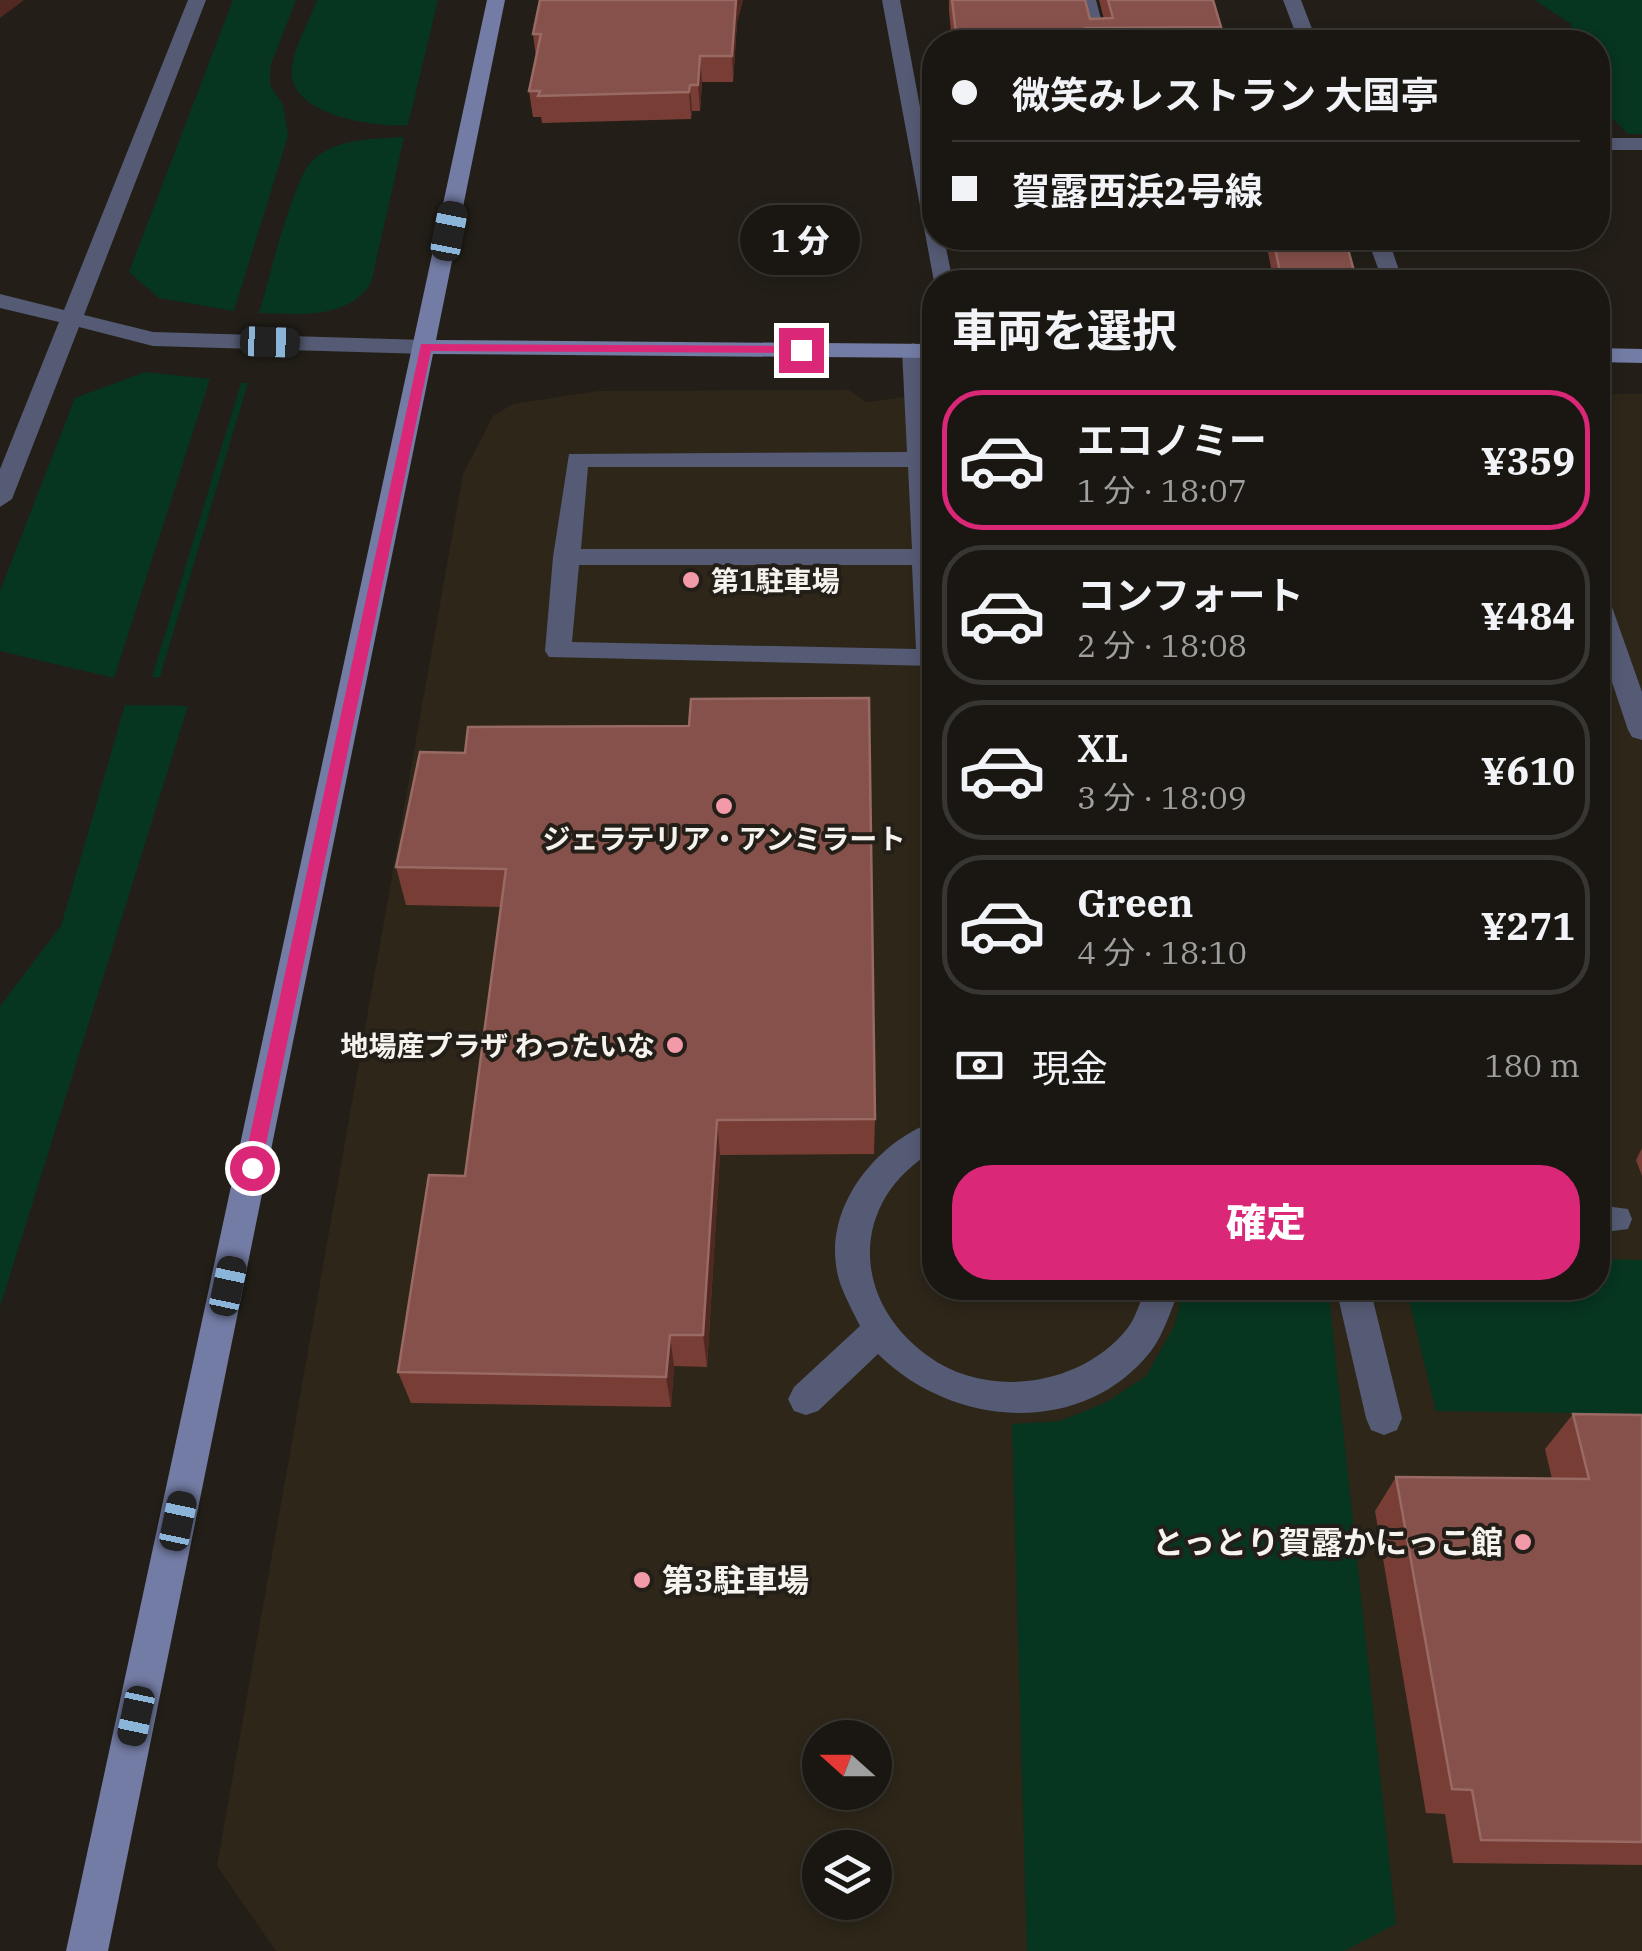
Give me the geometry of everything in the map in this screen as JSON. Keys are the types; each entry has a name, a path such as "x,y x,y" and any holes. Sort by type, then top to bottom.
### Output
{"street":[{"path":"0,499 198,0"},
{"path":"87,1951 496,0"},
{"path":"892,0 922,169"},
{"path":"1087,0 1095,30"},
{"path":"1292,0 1303,30"},
{"path":"1610,144 1642,144"},
{"path":"0,301 153,339 426,347 922,350"},
{"path":"1610,355 1642,356"},
{"path":"922,460 577,459 564,558 558,652 922,658"},
{"path":"564,558 922,557"},
{"path":"1610,638 1642,730"},
{"path":"922,1140 880,1174 857,1214 851,1260 863,1307 891,1347 933,1378 982,1397 1036,1399 1086,1386 1127,1358 1155,1320 1160,1300"},
{"path":"1357,1300 1384,1418"},
{"path":"806,1399 879,1330"}],"shaded area":[{"path":"849,390 866,402 922,395 922,1300 1610,1300 1610,394 1642,394 1642,1951 276,1951 217,1866 463,474 493,416 513,404 598,391"}],"green space":[{"path":"233,0 296,0 270,67 270,85 283,105 288,136 234,311 159,298 129,272"},
{"path":"317,0 438,0 408,125 375,124 335,115 303,97 294,84 292,67"},
{"path":"1535,0 1642,0 1642,134 1628,134 1610,116 1610,30 1572,30 1571,24"},
{"path":"404,137 371,283 361,295 335,309 305,314 259,313 290,207 314,159 345,143"},
{"path":"145,372 210,379 114,678 0,651 0,591 75,398"},
{"path":"241,383 248,383 160,677 152,677"},
{"path":"125,705 188,706 0,1307 0,1006 61,926"},
{"path":"1610,1259 1642,1260 1642,1414 1436,1411 1409,1300 1610,1300"},
{"path":"1182,1300 1329,1300 1396,1924 1344,1951 1027,1951 1012,1424 1060,1421 1107,1402 1146,1376 1174,1327"}],"building":[{"path":"540,0 736,0 732,56 700,56 698,85 690,85 689,92 538,96 540,91 529,91 541,34 533,34"},
{"path":"952,0 1085,0 1090,19 1113,18 1108,0 1213,0 1221,27 1085,30 956,30"},
{"path":"1275,250 1348,250 1354,270 1280,270"},
{"path":"869,698 875,1119 717,1120 703,1335 670,1335 666,1377 398,1372 429,1175 465,1176 506,869 396,867 420,752 465,753 468,727 689,726 691,699"},
{"path":"1573,1414 1642,1415 1642,1842 1481,1840 1472,1790 1452,1789 1396,1477 1589,1479"}],"place":[{"name":"第1駐車場","path":"691,580"},
{"name":"ジェラテリア・アンミラート","path":"724,806"},
{"name":"地場産プラザ わったいな","path":"675,1045"},
{"name":"とっとり賀露かにっこ館","path":"1523,1542"},
{"name":"第3駐車場","path":"642,1580"}],"route":[{"path":"252,1168 426,347 801,350"}]}
